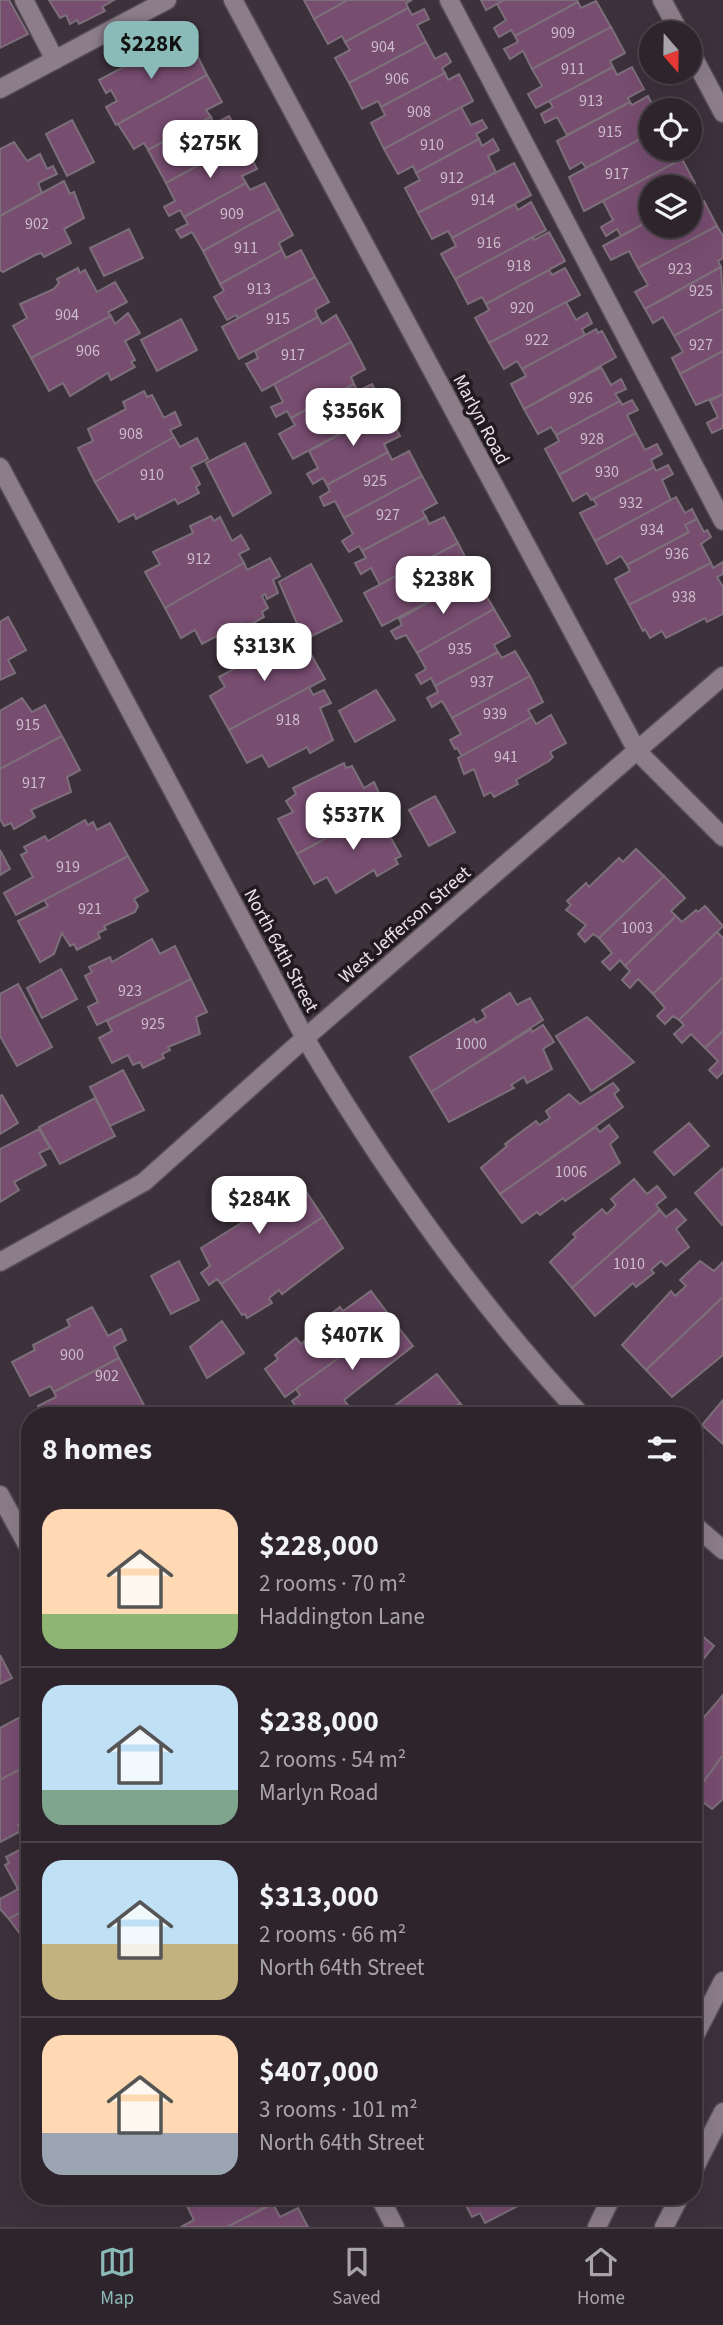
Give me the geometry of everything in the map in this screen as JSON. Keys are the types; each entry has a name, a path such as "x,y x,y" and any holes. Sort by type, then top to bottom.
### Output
{"street":[{"path":"23,0 55,60"},
{"path":"0,89 167,0"},
{"name":"Marlyn Road","path":"233,0 637,751 723,837"},
{"path":"449,0 723,521"},
{"path":"662,0 673,21"},
{"path":"702,74 723,113"},
{"name":"North 64th Street","path":"0,467 305,1038 358,1128 429,1231 538,1368 574,1407"},
{"name":"West Jefferson Street","path":"0,1262 144,1182 305,1038 723,676"},
{"path":"0,1495 21,1534"},
{"path":"702,1532 723,1550"},
{"path":"702,2022 723,1981"},
{"path":"702,2160 716,2142 723,2112"},
{"path":"384,2205 395,2227"},
{"path":"597,2227 608,2205"},
{"path":"664,2227 675,2205"}],"building":[{"path":"0,0 9,0 28,34 0,48"},
{"path":"49,0 114,0 102,7 105,11 79,24 77,20 70,24 66,15 60,18"},
{"path":"304,0 348,0 314,19"},
{"path":"348,0 412,0 406,3 408,8 345,42 342,36 328,44 314,19"},
{"path":"481,0 504,0 486,10"},
{"path":"504,0 578,2 515,36 511,30 499,37 494,28 506,20 497,4"},
{"path":"596,1 611,27 532,69 523,51 510,59 504,49 518,42 515,36 578,2 581,8"},
{"path":"408,8 412,15 424,9 429,19 417,25 426,42 349,83 335,58 350,50 345,42"},
{"path":"611,27 625,53 610,61 613,67 536,108 528,94 542,86 532,69"},
{"path":"426,42 435,59 446,53 451,62 442,68 445,73 381,107 378,101 362,109 349,83"},
{"path":"169,43 177,58 194,49 207,75 116,125 106,107 117,101 111,90 106,93 99,80"},
{"path":"613,67 617,75 632,67 644,89 628,98 630,102 567,135 557,117 545,123 541,114 553,107 549,101"},
{"path":"445,73 448,80 459,74 473,101 384,149 371,123 385,115 381,107"},
{"path":"207,75 222,102 206,110 211,117 148,150 144,143 134,149 118,124"},
{"path":"639,101 639,140 586,168 582,162 570,169 557,141 630,102 632,105"},
{"path":"461,107 471,125 482,120 487,128 476,134 479,139 416,173 413,166 398,174 384,149"},
{"path":"229,116 243,141 166,183 148,150 211,117 214,124"},
{"path":"72,120 94,162 67,176 46,134"},
{"path":"479,139 482,146 493,139 499,150 488,156 496,172 418,213 405,188 420,180 416,173"},
{"path":"639,140 639,161 678,161 652,175 639,175 639,182 584,211 569,177"},
{"path":"243,141 257,169 242,176 246,183 184,217 180,210 169,216 164,207 175,201 166,183"},
{"path":"14,142 27,161 40,154 47,169 53,166 57,174 38,183 42,193 0,216 0,149"},
{"path":"683,161 691,175 652,175"},
{"path":"514,163 531,195 452,238 448,231 432,239 418,213"},
{"path":"64,181 70,194 74,192 84,218 64,229 71,243 44,257 41,253 3,272 0,270 0,216"},
{"path":"639,182 639,226 621,236 617,229 606,236 601,227 613,220 603,201"},
{"path":"246,183 250,190 265,183 279,209 203,251 192,232 181,238 176,230 188,224 184,217"},
{"path":"704,201 717,226 702,234"},
{"path":"531,202 546,230 455,279 441,254 456,246 452,238 515,204 518,210"},
{"path":"279,209 293,235 279,243 282,250 220,284 203,251"},
{"path":"639,226 639,238 694,238 638,268 629,251 611,260 603,246"},
{"path":"717,226 723,236 723,258 718,261 721,267 645,309 635,292 648,285 638,268 694,238 702,238 702,234"},
{"path":"129,229 143,258 104,276 90,248"},
{"path":"549,232 565,261 486,304 482,297 468,304 455,279 533,237 534,240"},
{"path":"282,250 286,258 301,250 315,277 238,318 236,315 227,320 214,297 224,291 220,284"},
{"path":"721,267 723,309 674,336 663,317 653,323 645,309"},
{"path":"78,268 80,273 85,270 97,292 115,282 127,302 108,312 111,316 31,358 13,326 27,318 20,304 54,289 59,283 57,279"},
{"path":"565,268 580,295 489,343 475,318 489,310 486,304 549,270 552,275"},
{"path":"315,277 329,302 315,310 318,317 239,359 222,327"},
{"path":"566,302 576,320 587,313 592,323 582,329 585,335 522,369 517,361 504,369 489,343"},
{"path":"723,309 723,351 680,374 672,358 683,352 674,336"},
{"path":"128,313 140,333 125,341 135,360 131,362 135,367 111,380 108,373 70,396 63,383 49,391 31,358 111,316 115,324"},
{"path":"336,315 351,342 262,391 246,364 258,358 255,351 318,317 322,324"},
{"path":"181,319 197,350 157,371 141,340"},
{"path":"596,329 598,333 602,331 616,357 524,409 511,384 526,376 522,369"},
{"path":"351,342 365,369 351,377 354,384 291,418 287,411 276,417 271,407 283,402 274,384"},
{"path":"723,351 723,394 696,405 680,374"},
{"path":"601,367 611,385 621,379 626,389 615,394 620,401 556,435 551,427 538,434 524,409"},
{"path":"354,384 358,391 372,384 386,409 293,459 279,434 295,425 291,418"},
{"path":"144,391 147,397 152,395 164,418 175,412 181,425 170,430 174,437 95,482 78,448 93,441 88,429 126,409 123,402"},
{"path":"723,394 723,428 712,433 707,423 718,417 710,401"},
{"path":"632,400 638,410 627,415 636,433 559,475 545,449 559,441 556,435 620,401 622,405"},
{"path":"386,409 400,436 384,444 388,452 327,485 323,478 313,484 307,474 318,468 309,451"},
{"path":"636,433 645,450 657,444 662,454 651,460 654,467 591,500 587,493 573,501 559,475"},
{"path":"174,437 180,447 197,438 208,459 191,467 200,484 196,487 199,493 178,504 175,499 136,519 134,514 119,522 95,482"},
{"path":"245,443 271,493 233,516 206,463"},
{"path":"409,451 422,476 344,518 335,501 324,506 320,497 330,491 327,485 388,452 392,460"},
{"path":"668,465 673,474 662,480 671,500 595,541 580,513 597,505 593,499 654,467 656,471"},
{"path":"422,476 437,503 422,511 426,517 362,551 359,546 349,552 342,541 353,534 344,518"},
{"path":"676,497 685,513 692,509 697,519 685,525 689,532 627,565 621,556 607,564 595,541"},
{"path":"211,516 214,521 220,517 232,541 241,535 249,549 239,554 244,563 165,608 145,572 160,564 153,552 193,533 190,526"},
{"path":"426,517 429,524 444,517 458,543 380,585 371,568 361,574 355,563 366,558 362,551"},
{"path":"697,519 704,532 707,530 711,537 701,544 711,563 629,605 615,579 630,571 627,565 689,532 685,525"},
{"path":"458,543 472,570 458,577 462,584 382,626 364,593"},
{"path":"270,558 280,576 273,580 278,593 267,599 265,594 262,596 268,608 262,612 264,617 244,628 241,623 202,644 195,630 181,638 165,608 244,563 247,570"},
{"path":"723,562 723,574 717,577 723,587 723,614 707,622 705,618 666,638 662,631 650,638 645,629 643,631 629,605 711,563 713,568"},
{"path":"311,564 342,621 304,640 279,582"},
{"path":"478,582 494,609 417,653 406,635 396,639 391,631 402,625 399,619 462,584 466,592"},
{"path":"494,609 510,636 494,645 498,652 435,686 431,678 421,684 416,675 426,669 417,653"},
{"path":"8,617 26,650 8,660 15,673 0,680 0,622"},
{"path":"278,638 281,644 284,642 296,664 312,656 325,679 229,730 210,696 225,687 219,677 258,656 255,650"},
{"path":"515,651 530,676 452,718 442,701 432,707 427,698 438,692 435,686 498,652 502,658"},
{"path":"530,676 543,702 528,710 532,717 462,756 450,740 461,734 452,718"},
{"path":"309,687 313,695 324,690 331,703 320,708 333,740 310,753 307,747 269,767 262,755 247,763 229,730"},
{"path":"376,690 395,720 355,742 339,711"},
{"path":"22,698 32,712 45,705 62,736 0,769 0,711"},
{"path":"551,715 566,743 550,752 553,757 549,761 516,780 518,784 494,797 491,792 484,796 474,769 464,774 458,758 532,717 536,724"},
{"path":"62,736 80,770 67,777 71,792 31,810 35,817 14,829 11,823 4,826 0,819 0,769"},
{"path":"344,763 346,768 352,766 364,788 374,782 380,795 370,800 376,811 297,854 278,819 293,812 286,801 296,794 293,788"},
{"path":"435,796 455,832 429,846 409,810"},
{"path":"376,811 381,819 391,813 398,825 387,831 401,856 395,859 398,864 377,876 374,870 336,893 327,877 314,884 297,854"},
{"path":"85,820 88,825 93,822 97,830 110,823 128,856 16,915 4,893 33,877 21,855 27,852 24,847 45,836 48,841"},
{"path":"636,849 664,876 599,938 593,934 585,942 578,934 586,925 566,910 571,905 567,901 586,883 589,887 619,858 623,862"},
{"path":"0,850 10,869 0,875"},
{"path":"128,856 148,891 134,899 138,906 135,912 104,926 106,929 98,933 100,938 77,950 74,944 70,946 62,933 54,954 40,962 18,921 48,906 44,900"},
{"path":"664,876 685,898 671,911 676,916 625,966 620,960 610,970 602,962 612,953 599,938"},
{"path":"705,906 723,926 653,994 638,979 630,988 622,980 630,971 625,966 676,916 682,922"},
{"path":"717,932 723,938 723,977 679,1020 673,1016 665,1024 657,1016 665,1008 653,994"},
{"path":"152,939 160,954 175,946 191,979 97,1025 88,1007 98,1002 85,976 92,972 89,967 110,957 112,962"},
{"path":"61,969 77,999 42,1018 27,988"},
{"path":"723,977 723,1031 705,1048 691,1034 682,1043 674,1034 684,1025 679,1020"},
{"path":"191,979 207,1012 196,1017 200,1034 168,1047 170,1050 162,1054 164,1058 143,1068 140,1062 133,1065 128,1055 112,1063 99,1038 112,1031 107,1021"},
{"path":"18,984 52,1047 17,1066 0,1036 0,994"},
{"path":"510,993 517,1005 530,998 543,1020 431,1092 410,1057 474,1019 476,1023 486,1017 482,1010"},
{"path":"587,1017 634,1062 591,1091 556,1036"},
{"path":"543,1025 554,1042 543,1049 552,1069 527,1083 524,1077 511,1085 514,1088 449,1122 431,1092 531,1029 532,1032"},
{"path":"723,1031 723,1072 717,1078 709,1070 718,1061 705,1048"},
{"path":"123,1070 144,1110 110,1126 90,1087"},
{"path":"613,1083 619,1090 614,1094 623,1107 500,1194 481,1168 507,1146 505,1144 536,1121 539,1125 550,1118 546,1111 569,1094 580,1104"},
{"path":"2,1095 18,1123 0,1134 0,1096"},
{"path":"95,1098 115,1136 60,1164 39,1127"},
{"path":"689,1123 709,1146 674,1175 654,1152"},
{"path":"609,1125 618,1137 610,1144 620,1163 565,1201 563,1198 540,1215 537,1212 522,1223 500,1194 596,1127 600,1132"},
{"path":"39,1129 50,1148 39,1153 46,1165 14,1182 19,1190 0,1202 0,1149"},
{"path":"723,1168 723,1224 722,1225 695,1193"},
{"path":"634,1179 647,1194 657,1186 666,1197 656,1205 660,1210 572,1288 550,1262 576,1237 573,1234 602,1209 607,1214 616,1205 611,1199"},
{"path":"303,1187 323,1217 221,1284 217,1279 209,1285 201,1273 210,1266 201,1248 272,1204 274,1207"},
{"path":"676,1209 686,1220 676,1229 689,1247 666,1266 661,1261 651,1270 654,1273 636,1287 633,1283 595,1316 572,1288 660,1210 666,1217"},
{"path":"323,1217 343,1248 282,1294 279,1290 269,1298 272,1303 247,1318 245,1314 242,1315 221,1284"},
{"path":"179,1261 199,1300 171,1314 151,1276"},
{"path":"700,1261 714,1271 723,1262 723,1297 646,1370 622,1345 671,1291 675,1296 686,1286 680,1280"},
{"path":"371,1291 392,1319 285,1397 265,1369 278,1359 275,1355 296,1338 301,1344 312,1335 309,1331 340,1307 343,1311"},
{"path":"723,1297 723,1355 672,1397 646,1370"},
{"path":"92,1307 108,1336 121,1329 126,1340 114,1347 119,1358 54,1392 50,1386 30,1396 12,1362 35,1350 33,1345 70,1326 67,1320"},
{"path":"392,1319 413,1346 344,1400 348,1405 345,1407 296,1407 292,1401 300,1395 296,1389"},
{"path":"222,1321 244,1353 207,1378 190,1347"},
{"path":"119,1358 145,1407 38,1407 56,1397 54,1392"},
{"path":"437,1374 460,1403 455,1407 393,1407"},
{"path":"723,1400 723,1444 702,1425"},
{"path":"702,1636 714,1646 702,1661"},
{"path":"0,1655 12,1678 0,1684"},
{"path":"723,1695 723,1755 702,1784 702,1720"},
{"path":"21,1717 21,1769 0,1780 0,1728"},
{"path":"723,1755 723,1799 712,1809 702,1801 702,1784"},
{"path":"21,1769 21,1823 18,1825 21,1831 0,1842 0,1780"},
{"path":"21,1849 21,1912 9,1919 0,1909 0,1899 18,1889 5,1865 9,1863 6,1857"},
{"path":"21,1912 21,1935 9,1919"},
{"path":"186,2205 269,2205 227,2227 181,2227 194,2220"},
{"path":"274,2205 280,2217 298,2208 308,2227 227,2227"},
{"path":"466,2205 520,2205 485,2223 480,2213 472,2217"}]}
